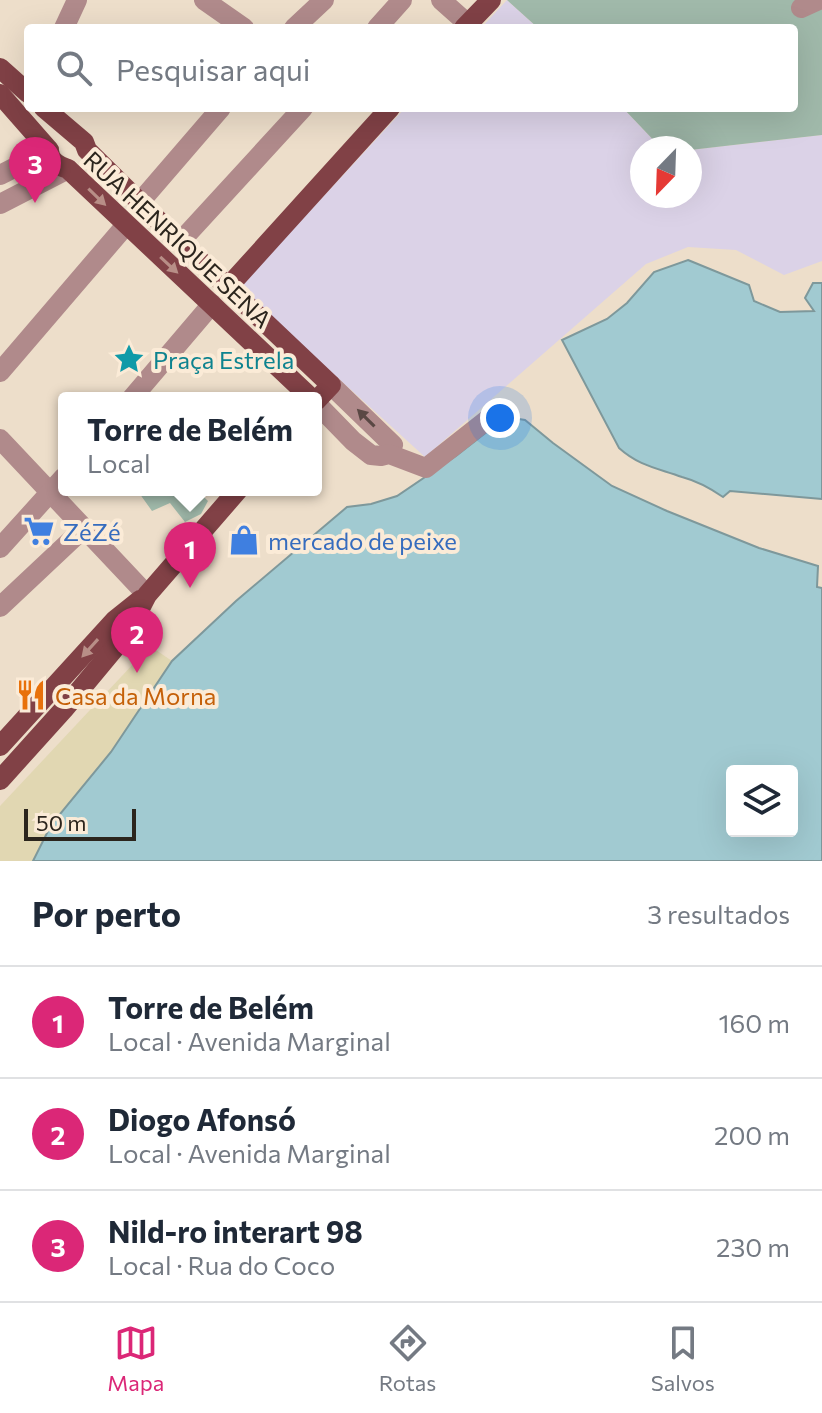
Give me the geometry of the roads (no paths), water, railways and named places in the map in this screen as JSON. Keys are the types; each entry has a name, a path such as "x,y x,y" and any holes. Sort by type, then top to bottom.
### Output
{"main road":[{"path":"468,24 491,0"},
{"path":"0,68 24,89"},
{"name":"RUA HENRIQUE SENA","path":"0,94 49,150 53,161 68,169 305,392"},
{"name":"RUA HENRIQUE SENA","path":"48,112 331,385"},
{"path":"228,287 386,112"},
{"path":"49,150 62,137 81,143 84,161 68,169"},
{"path":"322,395 331,385"},
{"path":"0,746 115,620 147,595 233,496"},
{"path":"0,780 128,632 147,595"}],"street":[{"path":"66,24 77,0"},
{"path":"204,0 238,24"},
{"path":"298,24 324,0"},
{"path":"381,24 402,0"},
{"path":"441,0 464,24"},
{"path":"140,202 218,112"},
{"path":"180,242 299,112"},
{"path":"0,175 49,150"},
{"path":"0,204 68,169"},
{"path":"0,372 126,225"},
{"path":"137,392 212,304"},
{"path":"331,385 393,445 389,454"},
{"path":"322,408 371,455 389,454 426,468 488,419"},
{"path":"0,548 58,485 3,449"},
{"path":"64,496 83,529 147,595"},
{"path":"0,607 83,529"}],"water":[{"path":"688,260 749,285 754,301 780,312 814,311 805,298 813,283 822,283 822,499 730,491 723,497 698,483 641,463 619,448 562,340 607,319 627,303 654,272"},
{"path":"506,417 525,420 612,486 759,548 818,566 817,587 822,588 822,861 33,861 51,825 111,752 172,661 236,601 347,507 397,496"}],"place":[{"name":"Nild-ro interart 98","path":"35,203"},
{"name":"Praça Estrela","path":"129,359"},
{"name":"ZéZé","path":"39,531"},
{"name":"mercado de peixe","path":"244,540"},
{"name":"Torre de Belém","path":"190,588"},
{"name":"Diogo Afonsó","path":"137,673"},
{"name":"Casa da Morna","path":"31,695"}]}
